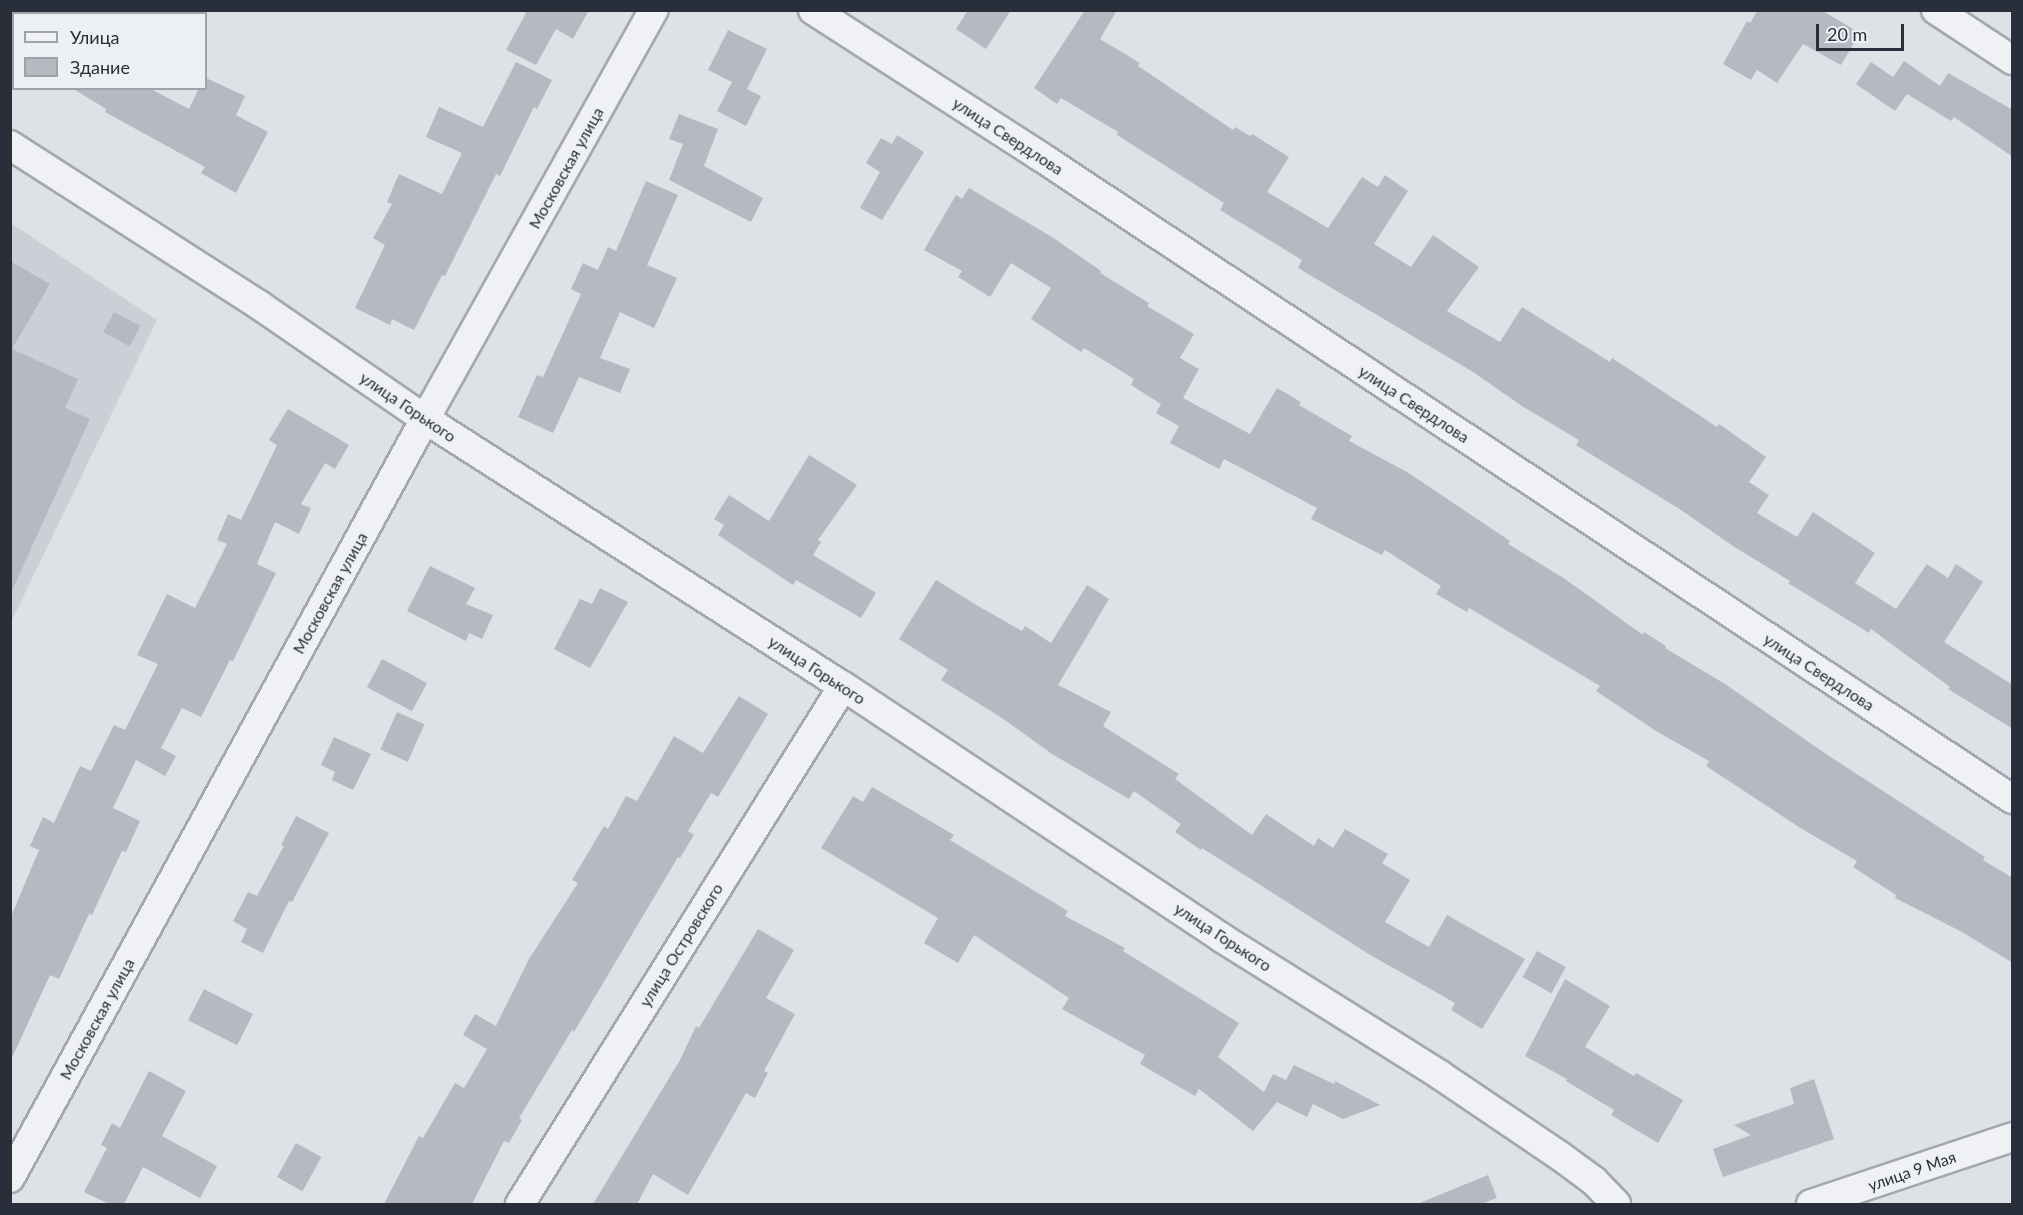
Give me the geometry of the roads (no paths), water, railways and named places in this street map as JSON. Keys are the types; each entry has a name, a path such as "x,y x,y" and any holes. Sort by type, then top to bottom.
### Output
{"street":[{"name":"Московская улица","path":"10,1178 425,419 654,10"},
{"name":"улица Свердлова","path":"813,10 1041,157 2013,800"},
{"path":"1936,10 2013,60"},
{"name":"улица Горького","path":"10,145 259,306 425,419 843,686 1222,938 1440,1075 1594,1181 1616,1204"},
{"name":"улица Островского","path":"520,1204 843,686"},
{"name":"улица 9 Мая","path":"1811,1204 2013,1137"}]}
